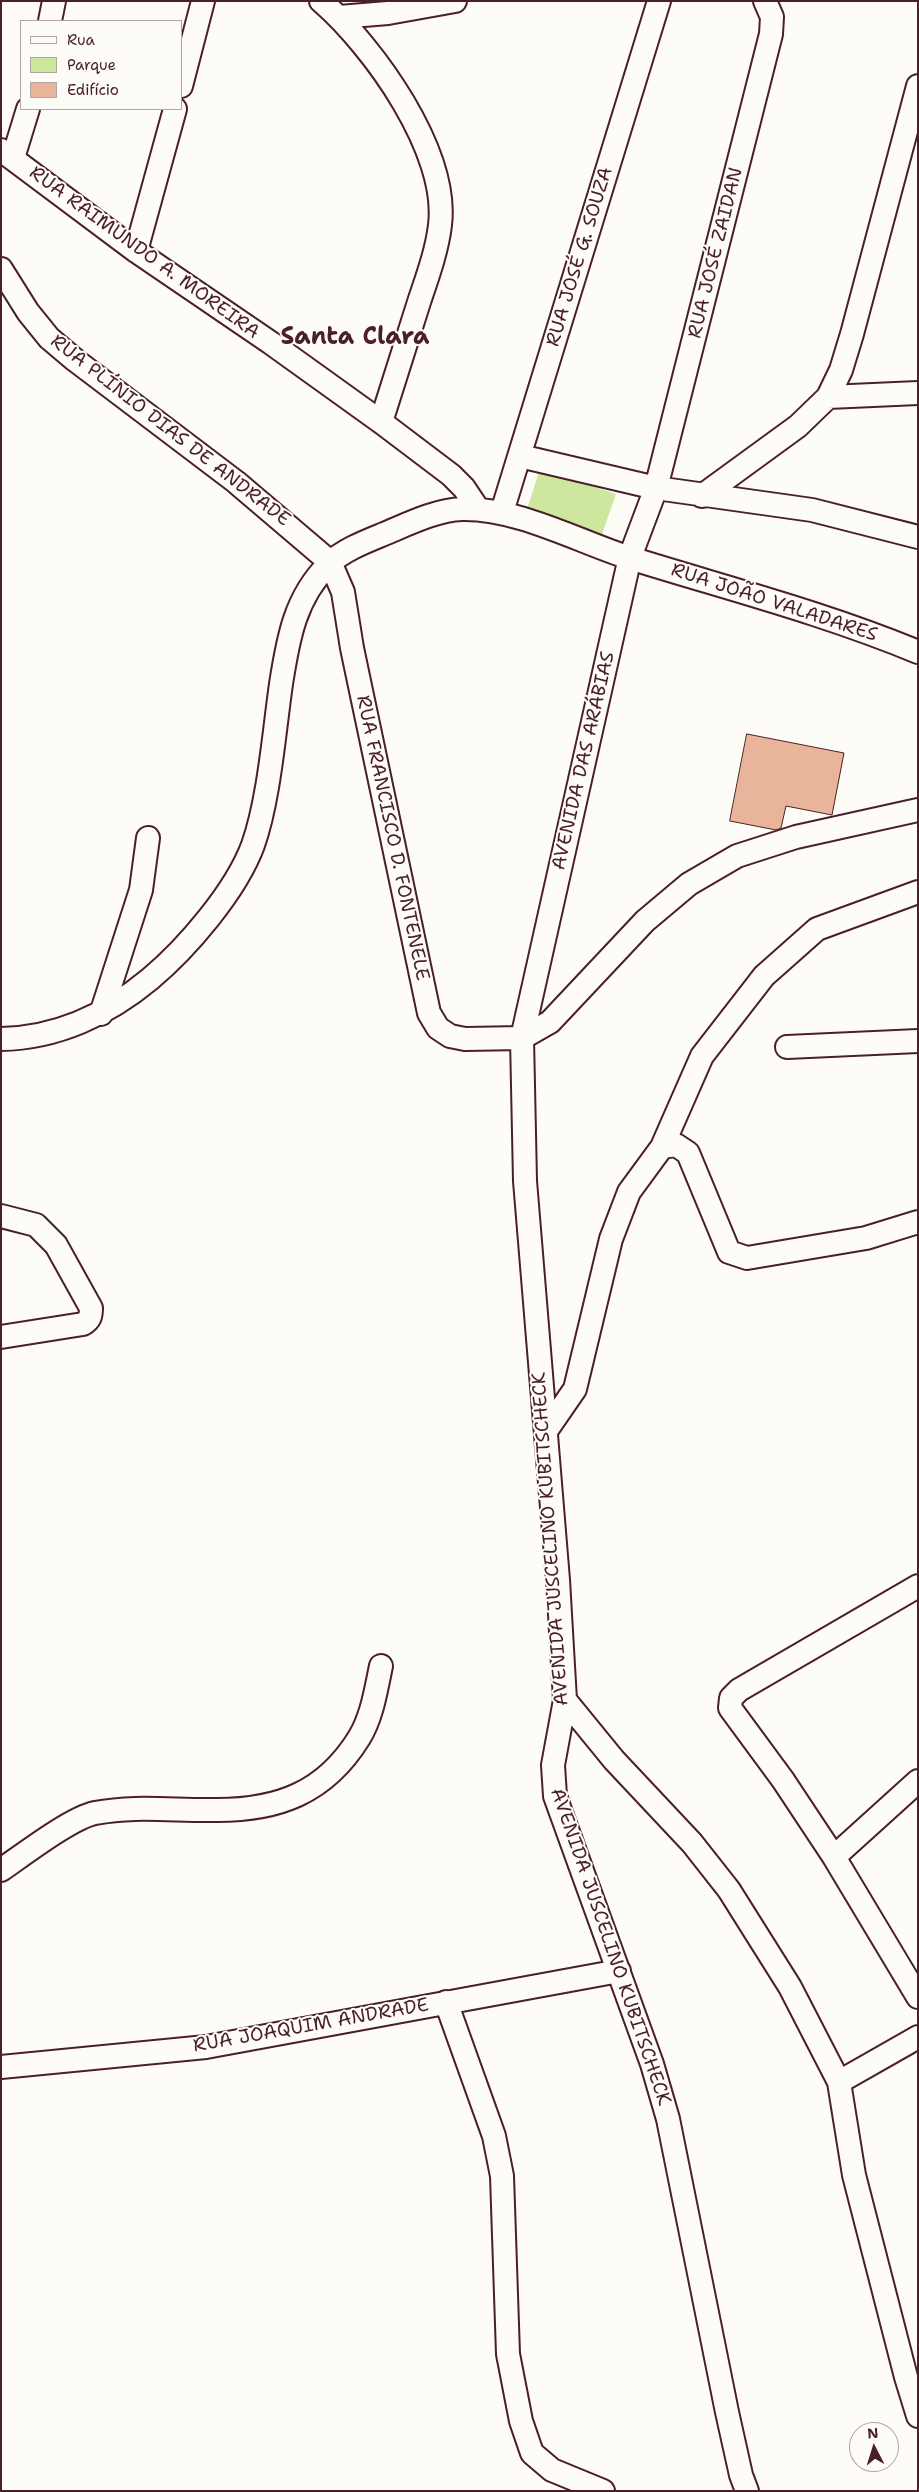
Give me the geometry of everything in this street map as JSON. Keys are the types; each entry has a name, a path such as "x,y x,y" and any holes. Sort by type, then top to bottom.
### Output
{"street":[{"path":"50,20 54,1"},
{"path":"182,82 203,1"},
{"path":"321,1 339,17 382,70 410,114 432,162 441,194 440,226 428,274 381,422"},
{"path":"339,17 388,13 455,1"},
{"name":"RUA JOSÉ G. SOUZA","path":"502,512 659,1"},
{"name":"RUA JOSÉ ZAIDAN","path":"656,488 771,34 768,9"},
{"path":"702,496 798,426 828,397 841,370 852,334 918,86"},
{"path":"7,154 28,110"},
{"path":"136,252 175,110"},
{"name":"RUA RAIMUNDO A. MOREIRA","path":"7,154 136,252 271,343 381,422 451,475 464,488 478,509"},
{"name":"RUA PLÍNIO DIAS DE ANDRADE","path":"1,268 28,312 56,344 74,360 236,482 330,562"},
{"path":"828,397 918,393"},
{"path":"520,456 656,488 812,510 918,537"},
{"name":"AVENIDA DAS ARÁBIAS","path":"522,1038 630,557 656,488"},
{"path":"1,1039 51,1033 100,1014 140,987 169,962 224,897 252,846 263,802 288,637 299,606 330,562 374,538 409,524 457,509 502,512 630,557"},
{"name":"RUA JOÃO VALADARES","path":"630,557 741,590 918,652"},
{"name":"RUA FRANCISCO D. FONTENELE","path":"330,562 343,592 352,648 429,1013 438,1028 450,1036 465,1039 522,1038"},
{"path":"522,1038 550,1022 645,920 689,884 737,856 800,836 918,810"},
{"path":"100,1014 141,890 148,838"},
{"path":"546,1431 575,1389 611,1239 629,1192 662,1147 702,1056 764,976 817,929 918,892"},
{"name":"AVENIDA JUSCELINO KUBITSCHECK","path":"522,1038 525,1181 546,1431 565,1700 553,1765 555,1796 652,2064 668,2119 727,2412 741,2475 747,2491"},
{"path":"787,1047 918,1041"},
{"path":"662,1147 676,1146 688,1153 729,1252 748,1258 866,1238 918,1222"},
{"path":"1,1216 36,1225 56,1245 90,1308 89,1320 83,1324 1,1337"},
{"path":"918,1586 739,1690 731,1698 730,1708 783,1780 834,1857 918,1997"},
{"path":"1,1870 60,1831 93,1813 130,1808 217,1810 260,1808 296,1798 331,1772 359,1738 372,1707 381,1666"},
{"path":"565,1700 614,1760 692,1843 729,1890 790,1987 839,2082 854,2175 918,2416"},
{"path":"834,1857 918,1781"},
{"name":"RUA JOAQUIM ANDRADE","path":"1,2067 206,2047 619,1971"},
{"path":"446,2002 494,2136 502,2176 508,2354 521,2422 532,2453 552,2470 603,2491"},
{"path":"839,2082 918,2037"}],"green space":[{"path":"540,469 616,494 601,537 526,512"}],"building":[{"path":"747,734 844,753 832,815 786,806 781,828 776,830 730,821"}],"district":[{"name":"Santa Clara","path":"355,338"}]}
